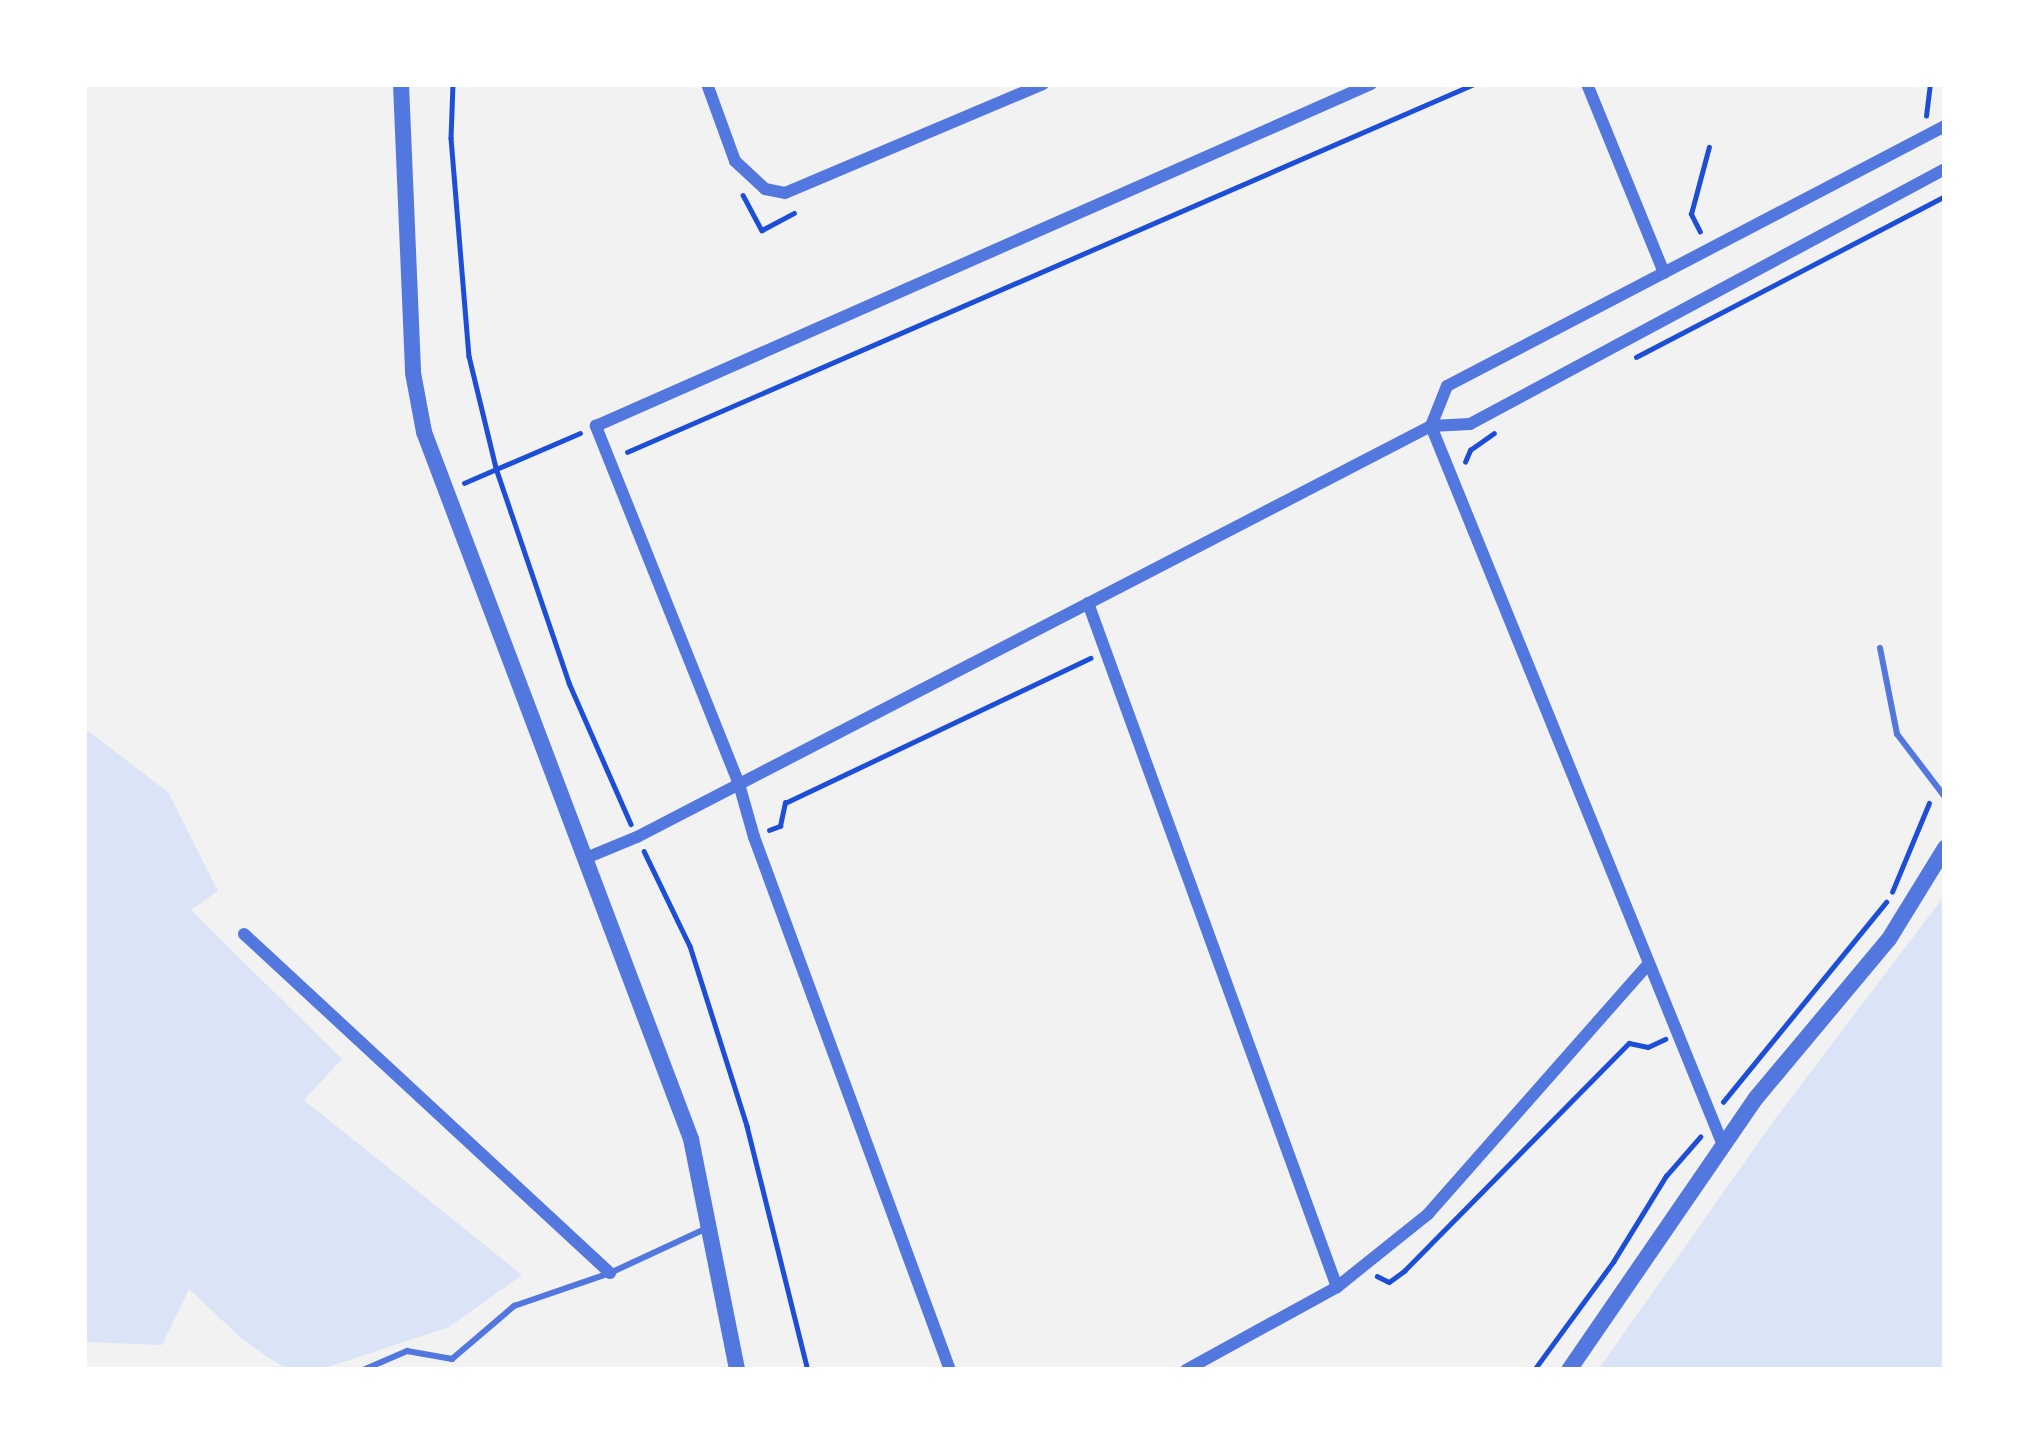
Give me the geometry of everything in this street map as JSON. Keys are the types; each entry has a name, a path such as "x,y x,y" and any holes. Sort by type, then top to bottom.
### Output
{"street":[{"path":"401,84 413,373 424,432 692,1139 736,1370"},
{"path":"707,84 735,161 765,189 785,193 1043,84"},
{"path":"950,1370 754,837 740,784 596,426 1371,84"},
{"path":"1586,84 1664,273"},
{"path":"1723,1144 1431,426 1447,386 1945,126"},
{"path":"586,858 637,837 1431,426 1470,424 1945,169"},
{"path":"1088,603 1337,1287"},
{"path":"1569,1370 1723,1144 1889,939 1945,848"},
{"path":"244,934 610,1273"},
{"path":"1186,1370 1337,1287 1428,1214 1649,963"}],"lane":[{"path":"1880,649 1897,734 1945,796"},
{"path":"363,1370 407,1351 452,1359 514,1306 610,1273 710,1227"}],"path":[{"path":"453,84 451,138 469,356 496,468 569,683 690,946 747,1126 808,1370"},
{"path":"604,448 620,455 1474,84"},
{"path":"1922,128 1932,98 1930,84"},
{"path":"1704,240 1691,214 1709,147"},
{"path":"1622,364 1945,196"},
{"path":"447,491 596,426"},
{"path":"1463,465 1470,450 1505,426"},
{"path":"754,837 780,826 785,803 1105,650"},
{"path":"1534,1370 1613,1262 1666,1176 1890,898 1936,786"},
{"path":"1367,1263 1389,1282 1404,1271 1629,1043 1648,1047 1677,1034"}],"shaded area":[{"path":"84,728 168,792 218,891 191,910 342,1059 304,1100 522,1275 449,1327 319,1370 287,1370 242,1339 189,1289 162,1345 84,1342"},
{"path":"1945,895 1945,1370 1598,1370 1775,1119"}]}
